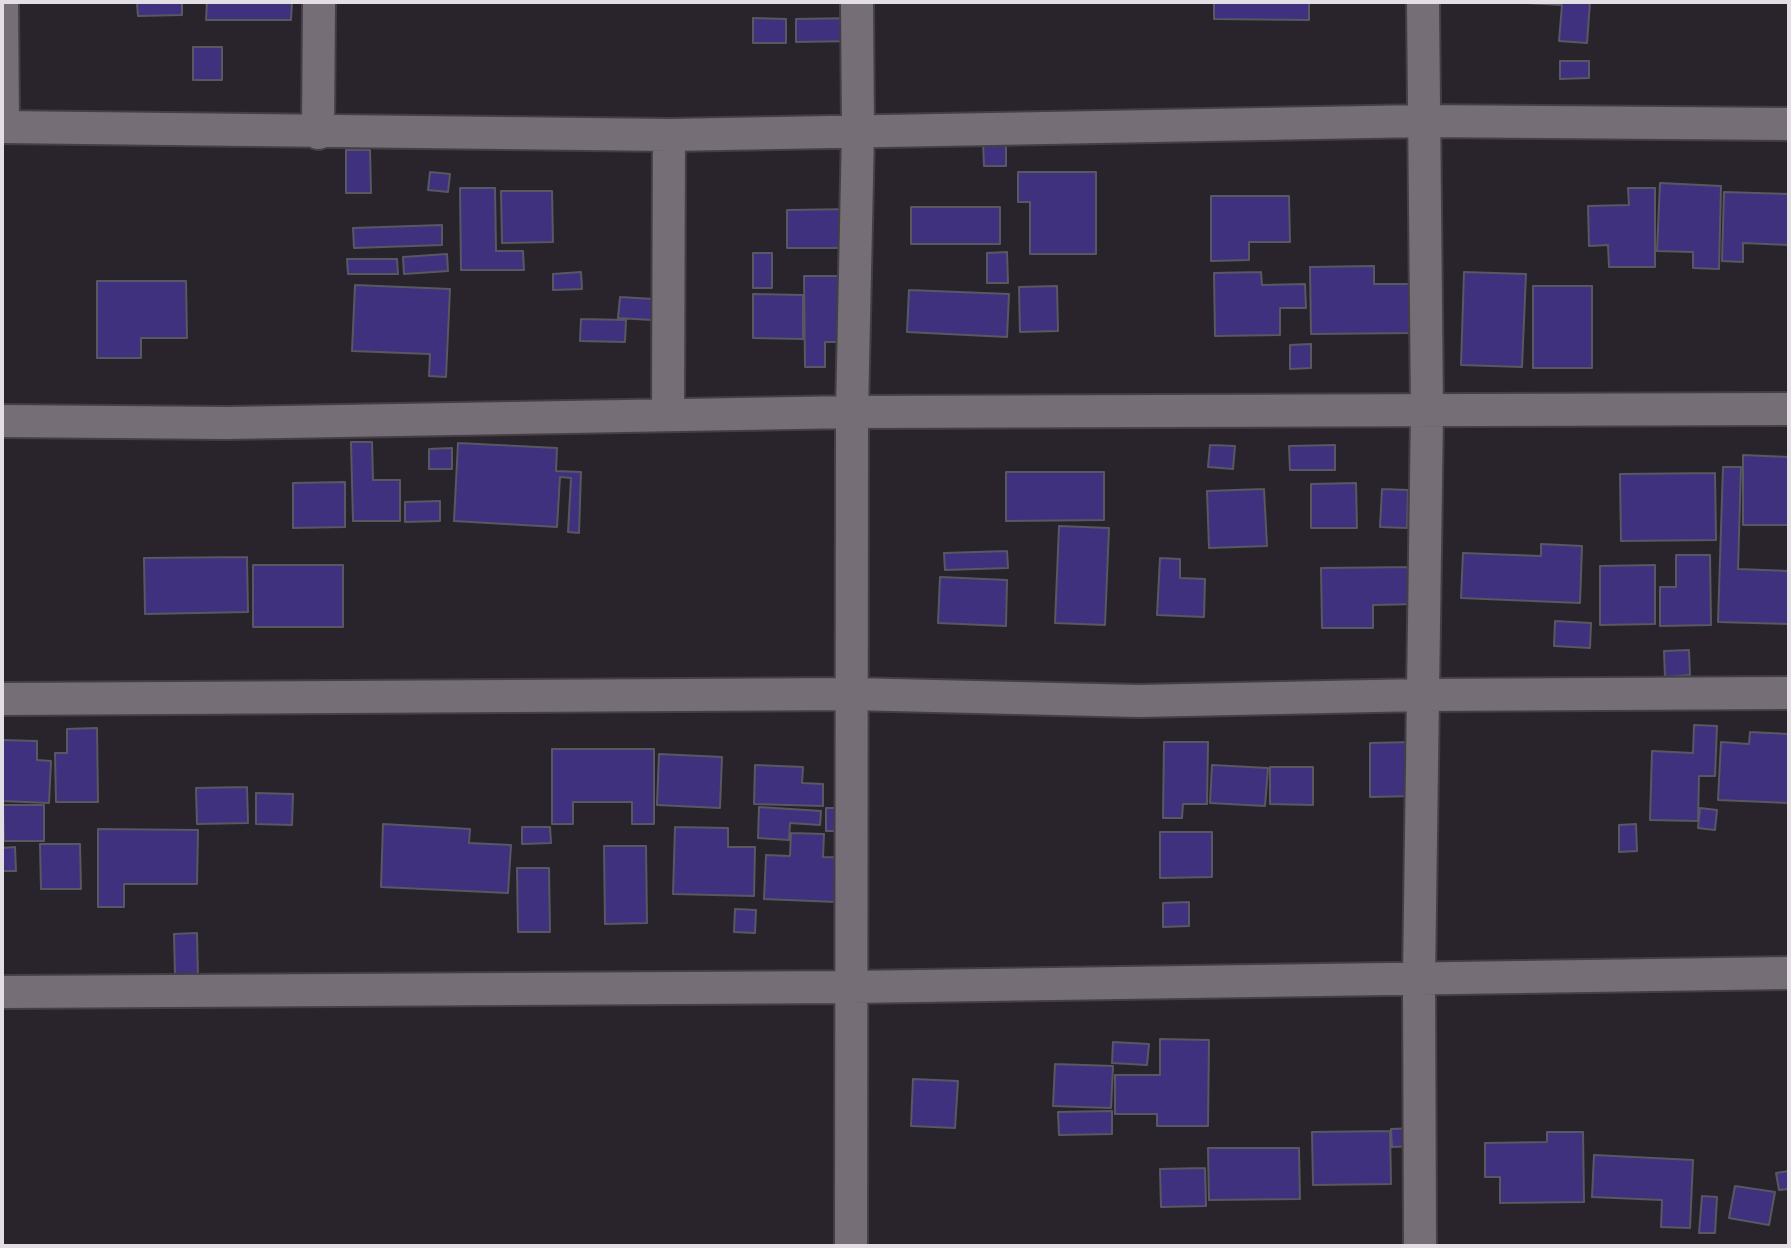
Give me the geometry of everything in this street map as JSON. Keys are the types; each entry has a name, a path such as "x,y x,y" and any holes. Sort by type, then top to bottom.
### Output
{"street":[{"path":"2,2 3,127 669,135 1423,121 1789,124"},
{"path":"318,133 319,2"},
{"path":"851,1246 852,412 858,132 857,2"},
{"path":"1420,1246 1421,695 1427,411 1423,2"},
{"path":"668,414 669,135"},
{"path":"2,421 227,423 852,412 1789,409"},
{"path":"2,699 852,694 1139,701 1421,695 1789,693"},
{"path":"2,992 852,987 1789,973"}],"building":[{"path":"96,2 182,2 182,15 138,16 137,3"},
{"path":"207,2 292,2 291,20 206,20"},
{"path":"1214,2 1309,2 1309,20 1214,19"},
{"path":"1590,2 1587,43 1559,41 1562,5 1527,3"},
{"path":"753,18 786,19 786,43 753,43"},
{"path":"855,18 856,41 796,42 796,19"},
{"path":"193,47 222,47 222,80 193,80"},
{"path":"1560,61 1589,61 1589,78 1560,79"},
{"path":"983,143 1006,143 1006,166 984,166"},
{"path":"346,150 370,150 371,193 346,193"},
{"path":"430,172 450,174 448,192 428,190"},
{"path":"1018,172 1096,172 1096,254 1030,254 1030,202 1018,202"},
{"path":"1660,183 1721,186 1719,269 1693,268 1693,252 1657,251"},
{"path":"460,188 495,188 496,251 523,251 524,270 461,270"},
{"path":"1628,188 1655,188 1655,267 1609,267 1608,245 1589,246 1588,206 1629,205"},
{"path":"501,191 552,191 553,242 502,243"},
{"path":"1724,192 1789,194 1789,245 1743,243 1743,262 1722,261"},
{"path":"1211,196 1289,196 1290,242 1249,242 1249,260 1211,261"},
{"path":"911,207 1000,207 1000,244 911,244"},
{"path":"856,209 856,248 787,248 787,210"},
{"path":"442,225 442,245 354,248 353,228"},
{"path":"1007,252 1008,283 987,283 987,253"},
{"path":"753,253 772,253 772,288 753,288"},
{"path":"447,254 448,271 404,274 403,257"},
{"path":"347,259 397,259 398,274 348,274"},
{"path":"1374,266 1374,284 1413,284 1413,333 1311,334 1310,267"},
{"path":"581,272 582,289 553,290 553,274"},
{"path":"1261,272 1262,285 1305,284 1306,308 1280,308 1280,335 1215,336 1214,273"},
{"path":"1464,272 1526,274 1522,367 1461,365"},
{"path":"804,276 860,276 860,342 825,342 825,367 805,367"},
{"path":"97,281 186,281 187,338 141,338 141,358 97,358"},
{"path":"355,285 450,289 446,377 429,376 430,354 352,351"},
{"path":"1057,286 1058,331 1020,332 1019,287"},
{"path":"1533,286 1592,286 1592,368 1533,368"},
{"path":"909,290 1009,294 1007,337 907,332"},
{"path":"753,294 803,295 803,339 753,338"},
{"path":"620,297 653,299 652,320 618,318"},
{"path":"581,319 626,320 625,342 580,341"},
{"path":"1311,344 1311,368 1290,369 1290,345"},
{"path":"351,442 372,442 373,480 400,480 400,521 353,521"},
{"path":"458,443 557,448 556,471 581,472 579,533 568,532 571,478 560,477 557,527 454,521"},
{"path":"1210,445 1235,446 1233,469 1208,467"},
{"path":"1335,445 1335,470 1290,470 1289,446"},
{"path":"452,448 452,469 429,469 429,449"},
{"path":"1743,455 1789,457 1789,525 1743,525"},
{"path":"1723,467 1741,467 1738,569 1789,571 1789,624 1718,622"},
{"path":"1006,472 1104,472 1104,520 1006,521"},
{"path":"1715,473 1716,540 1621,541 1620,474"},
{"path":"345,482 345,527 293,528 293,483"},
{"path":"1356,483 1357,528 1311,528 1311,484"},
{"path":"1264,489 1267,546 1209,548 1207,491"},
{"path":"1382,489 1408,490 1407,528 1380,527"},
{"path":"440,501 440,521 405,522 405,502"},
{"path":"1059,526 1109,528 1105,625 1055,623"},
{"path":"1541,544 1582,546 1580,603 1461,598 1463,553 1541,556"},
{"path":"1007,551 1008,568 945,570 944,553"},
{"path":"1676,555 1710,555 1711,625 1660,626 1660,587 1676,587"},
{"path":"247,557 248,612 145,614 144,558"},
{"path":"1160,558 1180,559 1180,578 1205,579 1204,617 1157,615"},
{"path":"253,565 343,565 343,627 253,627"},
{"path":"1655,565 1655,624 1600,625 1600,566"},
{"path":"1417,567 1417,604 1373,605 1373,628 1322,628 1321,568"},
{"path":"940,577 1007,580 1006,626 938,623"},
{"path":"1555,621 1591,623 1590,648 1554,646"},
{"path":"1689,650 1690,675 1665,677 1664,651"},
{"path":"1694,725 1717,726 1715,776 1699,776 1698,821 1650,820 1652,751 1693,753"},
{"path":"97,728 98,802 56,802 55,753 67,753 67,729"},
{"path":"1750,732 1789,734 1789,803 1718,800 1721,742 1749,744"},
{"path":"2,740 37,741 37,760 51,761 49,803 2,801"},
{"path":"1164,742 1208,742 1207,804 1183,804 1182,818 1163,818"},
{"path":"1413,742 1414,796 1370,797 1370,743"},
{"path":"552,749 654,749 654,824 632,824 632,802 573,802 573,824 552,824"},
{"path":"659,754 722,757 720,808 657,805"},
{"path":"755,765 803,767 802,783 823,784 823,806 754,804"},
{"path":"1212,765 1268,768 1265,806 1210,803"},
{"path":"1270,767 1313,767 1313,805 1270,804"},
{"path":"247,787 248,823 197,824 196,788"},
{"path":"256,793 293,794 292,825 256,824"},
{"path":"3,805 44,805 44,841 4,841"},
{"path":"759,807 821,811 820,825 790,823 789,840 758,838"},
{"path":"826,808 855,808 855,831 826,831"},
{"path":"1700,808 1717,810 1715,830 1698,828"},
{"path":"383,824 470,829 469,843 511,845 508,893 381,887"},
{"path":"1636,824 1637,851 1619,852 1619,825"},
{"path":"522,827 550,827 551,843 522,844"},
{"path":"675,827 728,828 728,847 755,847 754,896 673,894"},
{"path":"98,829 198,830 197,884 124,884 124,907 98,907"},
{"path":"1160,832 1212,832 1212,877 1160,878"},
{"path":"791,833 824,834 823,857 862,858 860,903 764,899 766,855 790,856"},
{"path":"40,844 80,844 81,889 41,889"},
{"path":"604,846 646,846 647,923 605,924"},
{"path":"15,847 16,871 2,871 2,848"},
{"path":"517,868 549,868 550,932 518,932"},
{"path":"1189,902 1189,926 1163,927 1163,903"},
{"path":"735,909 756,910 755,933 734,932"},
{"path":"197,933 198,976 175,976 174,934"},
{"path":"1160,1039 1209,1040 1208,1126 1157,1126 1157,1114 1115,1114 1115,1075 1160,1075"},
{"path":"1113,1042 1149,1044 1147,1065 1112,1063"},
{"path":"1055,1064 1113,1066 1111,1108 1053,1106"},
{"path":"913,1079 958,1081 955,1128 911,1126"},
{"path":"1112,1111 1112,1134 1059,1135 1058,1112"},
{"path":"1415,1128 1415,1146 1392,1147 1391,1129"},
{"path":"1390,1131 1391,1184 1313,1185 1312,1132"},
{"path":"1547,1132 1583,1132 1584,1202 1500,1203 1500,1177 1485,1177 1485,1143 1547,1142"},
{"path":"1208,1148 1299,1148 1300,1199 1209,1200"},
{"path":"1594,1155 1693,1160 1690,1228 1661,1227 1662,1200 1592,1197"},
{"path":"1205,1168 1206,1206 1161,1207 1160,1169"},
{"path":"1789,1171 1789,1189 1779,1190 1776,1173"},
{"path":"1735,1186 1775,1192 1769,1225 1729,1218"},
{"path":"1702,1196 1717,1197 1715,1233 1699,1233"}]}
